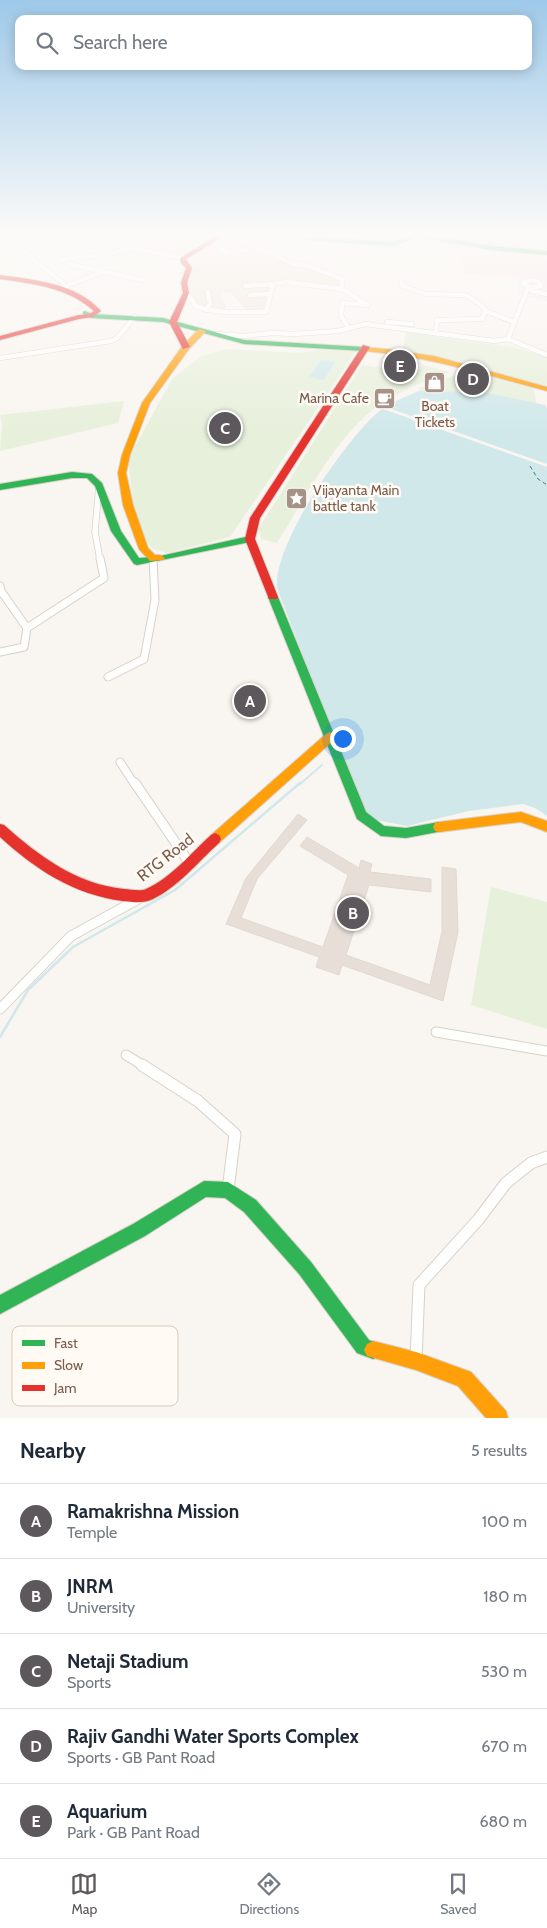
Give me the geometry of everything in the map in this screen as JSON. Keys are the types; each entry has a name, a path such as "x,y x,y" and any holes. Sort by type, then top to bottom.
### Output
{"street":[{"path":"81,301 89,312"},
{"path":"173,322 182,301"},
{"path":"193,301 195,306 206,310 231,314 266,312 268,301"},
{"path":"206,310 210,301"},
{"path":"347,301 342,303 341,316 348,327"},
{"path":"348,301 362,306 368,305 361,301"},
{"path":"475,301 486,311 514,322"},
{"path":"508,339 523,301"},
{"path":"436,333 436,320 482,319 486,311"},
{"path":"0,338 89,312 173,322 230,340 244,342 366,348 442,360 547,389"},
{"path":"0,358 111,341 117,338 135,317"},
{"path":"108,677 144,659 155,600 153,559 144,549 128,505 122,473 126,455 146,402 186,347 207,332 242,336 273,333 294,334 338,331 377,321 412,324"},
{"path":"173,322 186,347"},
{"path":"366,324 494,341 508,339 547,355"},
{"path":"468,338 469,334 495,337"},
{"path":"366,348 255,518 250,539 361,815 381,831 406,834 470,822 521,817 547,827"},
{"path":"0,487 72,475 88,476 99,485 116,531 137,562 250,539"},
{"path":"27,628 104,578 95,532 99,485"},
{"path":"0,586 1,591 27,628 24,647 0,652"},
{"name":"RTG Road","path":"0,829 31,858 73,883 109,894 146,896 171,878 330,737"},
{"path":"120,762 188,861"},
{"path":"0,1009 71,936 146,896"},
{"path":"436,1032 547,1051"},
{"path":"126,1055 198,1101 235,1134 228,1190"},
{"path":"416,1361 419,1285 478,1220 506,1183 531,1163 547,1157"},
{"path":"0,1305 139,1230 204,1189 228,1190 250,1206 305,1268 363,1347 416,1361 464,1380 500,1418"}],"shaded area":[{"path":"194,301 224,301 227,312 208,310 208,305 205,308 197,306"},
{"path":"238,301 266,301 264,311 247,311"}],"green space":[{"path":"406,332 512,347 547,357 547,386 523,381 465,363 403,350"},
{"path":"228,349 299,353 318,350 357,350 230,537 167,553 153,549 145,541 133,501 128,459 172,379 201,356"},
{"path":"362,365 408,372 420,369 423,365 451,372 398,394 382,403 366,416 351,431 323,467 277,543 261,539 259,528"},
{"path":"470,370 533,388 537,405 456,392 419,391 419,388"},
{"path":"124,401 118,423 0,451 2,424 0,415"},
{"path":"491,887 547,902 547,1029 471,1005"}],"water":[{"path":"321,360 335,362 324,380 309,377"},
{"path":"419,391 482,392 545,405 547,408 547,816 535,808 523,804 469,811 407,826 376,820 366,812 327,718 277,588 279,569 286,546 298,521 330,469 364,426 378,412"}],"pier":[{"path":"386,407 547,464 547,467 383,409"}],"building":[{"path":"298,814 307,820 257,879 241,918 323,947 348,875 300,846 307,837 359,868 361,860 372,864 370,872 431,879 431,892 369,885 346,955 430,985 442,931 442,867 456,869 458,932 443,1001 342,965 339,975 316,967 319,957 226,924 246,878"}],"waterway":[{"path":"299,785 322,765"},
{"path":"0,1037 28,990 73,947 175,890 300,783"}],"ferry route":[{"path":"530,466 538,479 547,485"}],"traffic: fast":[{"path":"85,313 91,316 163,320 244,342 364,349"},
{"path":"0,487 72,475 89,476 99,485 116,531 137,562 153,559"},
{"path":"160,558 250,539"},
{"path":"273,597 361,815 381,831 406,833 439,827"},
{"path":"0,1305 139,1230 204,1189 228,1190 250,1206 305,1268 363,1347 373,1350"}],"traffic: slow":[{"path":"160,558 153,559 144,549 128,505 122,473 126,455 146,403 186,347 202,331"},
{"path":"364,349 434,358 547,389"},
{"path":"215,839 330,737"},
{"path":"439,827 521,817 547,827"},
{"path":"373,1350 416,1361 464,1379 499,1418"}],"traffic: jam":[{"path":"0,338 79,317 91,316 98,311 87,301"},
{"path":"182,301 173,322 186,347"},
{"path":"273,597 250,539 255,518 366,347"},
{"path":"0,829 42,864 73,882 107,893 140,896 146,896 166,883 215,839"}],"place":[{"name":"Aquarium","path":"400,366"},
{"name":"Rajiv Gandhi Water Sports Complex","path":"473,379"},
{"name":"Boat Tickets","path":"435,383"},
{"name":"Marina Cafe","path":"385,398"},
{"name":"Netaji Stadium","path":"225,428"},
{"name":"Vijayanta Main battle tank","path":"297,498"},
{"name":"Ramakrishna Mission","path":"250,701"},
{"name":"JNRM","path":"353,913"}]}
